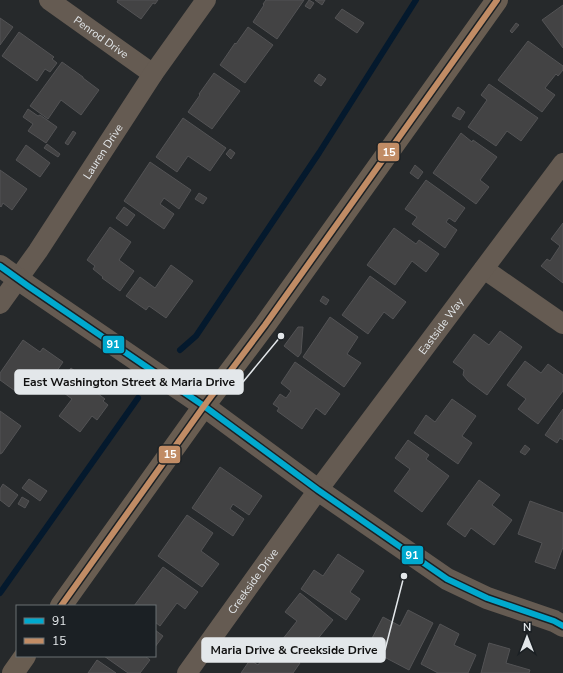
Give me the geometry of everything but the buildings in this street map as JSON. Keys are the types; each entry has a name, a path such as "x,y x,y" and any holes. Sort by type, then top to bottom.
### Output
{"main road":[{"path":"62,605 204,406 266,325 497,0"},
{"path":"13,673 24,657"}],"street":[{"name":"Penrod Drive","path":"49,0 153,74"},
{"name":"Lauren Drive","path":"0,304 38,251 153,74 206,0"},
{"name":"Eastside Way","path":"318,490 563,163"},
{"path":"0,266 18,280 204,406 318,490 447,579 487,598 554,620 563,626"},
{"path":"484,269 563,324"},
{"name":"Creekside Drive","path":"187,673 318,490"}],"waterway":[{"path":"180,350 196,336 319,153 416,0"},
{"path":"0,593 138,398"}],"transit line":[{"name":"15","path":"62,605 204,406 265,325 497,0"},
{"name":"91","path":"0,266 204,406 318,490 447,579 487,598 554,621 563,626"}],"place":[{"name":"East Washington Street & Maria Drive","path":"281,336"},
{"name":"Maria Drive & Creekside Drive","path":"404,576"}]}
